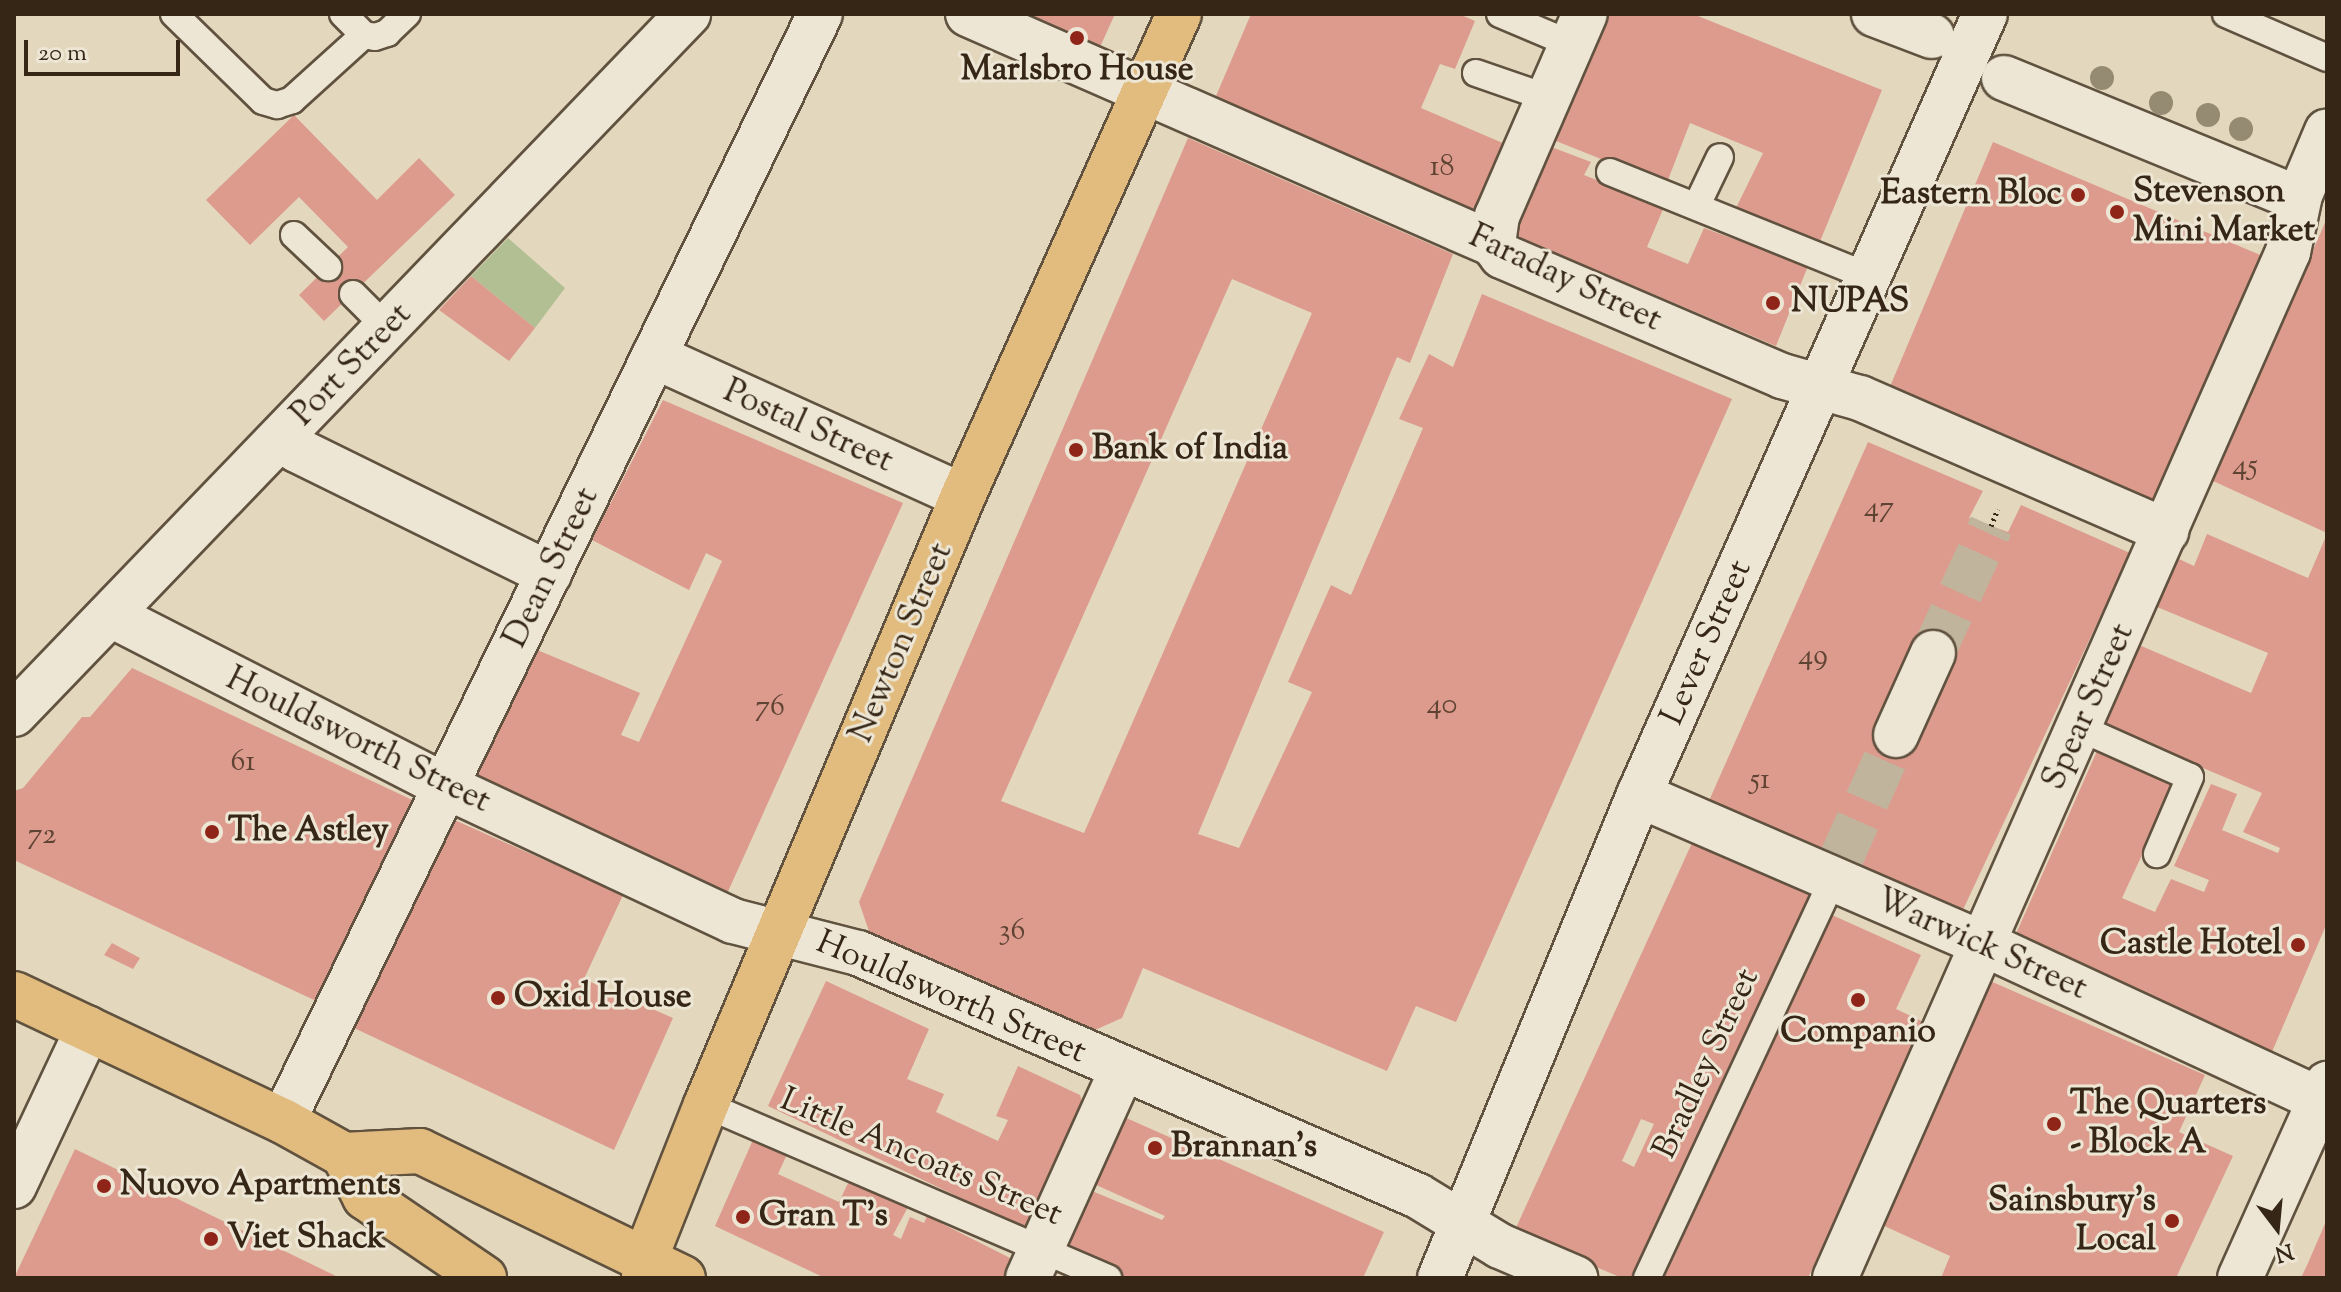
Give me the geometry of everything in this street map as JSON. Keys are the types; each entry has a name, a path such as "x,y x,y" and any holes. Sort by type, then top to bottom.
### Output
{"main road":[{"name":"Newton Street","path":"644,1268 706,1105 963,496 1179,14"},
{"path":"14,994 283,1121 344,1155 420,1151 644,1268 683,1278"},
{"path":"344,1155 365,1197 484,1278"}],"street":[{"name":"Port Street","path":"14,714 688,14"},
{"name":"Dean Street","path":"283,1121 339,1014 445,786 820,14"},
{"name":"Faraday Street","path":"968,14 1493,244 1502,256 1782,376 1823,385 2166,531"},
{"path":"1874,14 1932,36"},
{"name":"Lever Street","path":"1440,1278 1639,795 1985,14"},
{"path":"1493,244 1497,216 1578,29"},
{"path":"2004,78 2285,193"},
{"name":"Spear Street","path":"1835,1278 2288,252 2300,195 2325,142"},
{"name":"Postal Street","path":"654,356 963,496"},
{"path":"282,438 297,450 549,574"},
{"name":"Houldsworth Street","path":"111,615 445,786 733,921 853,938 1418,1196 1500,1246 1575,1278"},
{"path":"1896,735 1933,653"},
{"name":"Warwick Street","path":"1639,795 2325,1095"},
{"path":"14,1186 88,1029"},
{"path":"1035,1263 1108,1054"},
{"path":"2240,1278 2325,1095"}],"lane":[{"path":"174,14 263,101 277,105 292,100 364,35 387,33 407,14"},
{"path":"343,14 364,35"},
{"path":"1500,14 1578,29"},
{"path":"2226,14 2327,58"},
{"path":"1476,73 1548,98"},
{"path":"1697,205 1720,157"},
{"path":"1610,172 1870,277"},
{"path":"294,235 328,267"},
{"path":"353,294 387,328"},
{"path":"2080,728 2190,777 2157,854"},
{"name":"Bradley Street","path":"1647,1278 1832,881"},
{"name":"Little Ancoats Street","path":"706,1105 1035,1263 1108,1278"}],"green space":[{"path":"508,238 565,288 535,328 471,276"}],"building":[{"name":"Marlsbro House","path":"1004,14 1115,14 1095,58"},
{"path":"1251,14 1459,14 1475,21 1455,69 1440,64 1421,108 1505,144 1476,214 1213,103"},
{"path":"1606,14 1693,14 1882,90 1819,244 1736,208 1763,153 1690,123 1666,185 1551,139"},
{"path":"294,115 377,200 419,158 455,195 324,321 299,295 348,247 299,197 250,245 206,200"},
{"path":"1188,138 1453,254 1410,363 1397,357 1198,834 1239,848 1312,692 1288,682 1331,585 1351,595 1423,428 1399,419 1429,354 1453,367 1482,294 1732,399 1456,1022 1416,1006 1387,1071 1143,968 1122,1018 1077,1038 875,949 859,902","holes":["1232,279 1312,313 1084,833 1001,801"]},
{"path":"1993,142 2265,257 2156,503 1889,389"},
{"path":"1546,145 1591,162 1584,175 1664,207 1647,247 1688,264 1704,228 1808,266 1776,346 1520,238 1516,226"},
{"path":"2327,218 2327,533 2213,481"},
{"path":"471,276 535,328 509,361 439,310"},
{"path":"663,400 903,503 726,896 469,783 535,649 640,693 621,735 639,742 722,561 706,553 689,590 592,540"},
{"path":"1868,442 1983,491 1969,518 2008,532 2021,505 2130,553 1961,914 1708,803","holes":["1952,662 1917,744 1878,728"]},
{"path":"2207,534 2308,578 2327,534 2327,923 2269,1059 2011,945 2097,751 2174,786 2122,898 2155,912 2171,879 2204,892 2209,880 2174,866 2211,784 2237,794 2222,830 2278,853 2280,848 2243,832 2262,793 2104,726 2139,645 2251,693 2268,653 2157,607 2179,559 2194,566"},
{"name":"The Astley","path":"132,668 423,805 327,1006 14,860 14,791 23,788 82,717 90,717"},
{"name":"Oxid House","path":"450,818 623,895 584,979 673,1018 614,1150 354,1028"},
{"path":"1692,843 1814,896 1635,1278 1622,1278 1514,1232","holes":["1641,1119 1654,1124 1634,1167 1622,1161"]},
{"path":"1832,915 1921,955 1896,1009 1926,1023 1808,1278 1664,1278"},
{"path":"112,943 140,958 133,969 104,955"},
{"name":"The Quarters - Block A","path":"1988,980 2205,1075 2179,1132 2233,1156 2176,1278 1941,1278 1950,1256 1880,1224"},
{"path":"826,981 929,1029 907,1079 944,1094 936,1112 998,1141 1008,1120 996,1116 1018,1066 1080,1095 1084,1107 1026,1229 768,1106"},
{"path":"1124,1117 1384,1232 1363,1278 1126,1278 1064,1252 1092,1191 1162,1220 1165,1216 1094,1184"},
{"path":"756,1133 790,1148 778,1174 839,1202 850,1179 908,1207 893,1235 901,1239 910,1217 924,1223 927,1216 1012,1259 1003,1278 825,1278 715,1226"},
{"name":"Nuovo Apartments","path":"75,1149 340,1278 14,1278"},
{"path":"2327,1219 2327,1278 2301,1278 2308,1263"}],"tunnel":[{"path":"1933,653 1991,526"},
{"path":"1840,861 1896,735"}],"place":[{"name":"Marlsbro House","path":"1077,38"},
{"name":"Eastern Bloc","path":"2078,195"},
{"name":"Stevenson Mini Market","path":"2117,212"},
{"name":"NUPAS","path":"1773,303"},
{"name":"Bank of India","path":"1076,450"},
{"name":"The Astley","path":"212,832"},
{"name":"Castle Hotel","path":"2298,945"},
{"name":"Oxid House","path":"498,998"},
{"name":"Companio","path":"1858,1000"},
{"name":"The Quarters - Block A","path":"2054,1124"},
{"name":"Brannan's","path":"1155,1148"},
{"name":"Nuovo Apartments","path":"104,1186"},
{"name":"Gran T's","path":"743,1217"},
{"name":"Sainsbury's Local","path":"2172,1221"},
{"name":"Viet Shack","path":"211,1239"}]}
